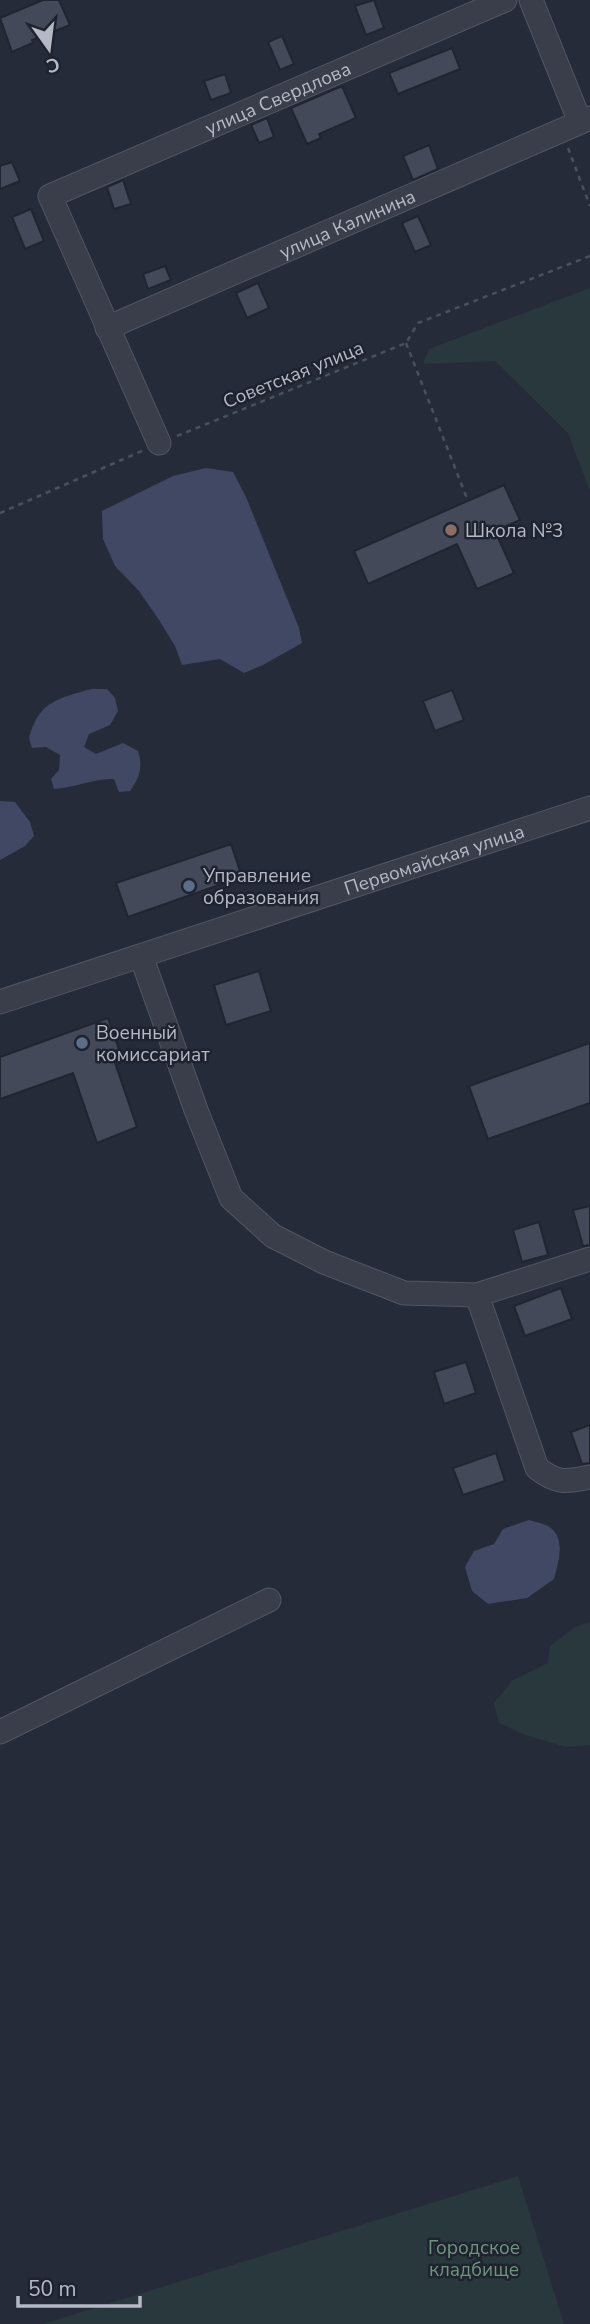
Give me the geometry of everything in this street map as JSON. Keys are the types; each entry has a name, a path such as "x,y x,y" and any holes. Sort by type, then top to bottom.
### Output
{"street":[{"name":"улица Свердлова","path":"107,328 50,196 505,0"},
{"path":"531,0 585,120"},
{"name":"улица Калинина","path":"107,328 585,120"},
{"path":"107,328 159,443"},
{"name":"Первомайская улица","path":"0,1002 590,808"},
{"path":"141,956 196,1110 231,1198 273,1236 324,1262 404,1293 477,1296 590,1259"},
{"path":"477,1296 537,1468 550,1478 566,1482 590,1477"},
{"path":"0,1732 269,1600"}],"path":[{"name":"Советская улица","path":"0,513 159,443 405,343 418,323 590,256"},
{"path":"405,343 468,501"}],"green space":[{"path":"590,288 590,491 568,433 495,361 423,364 429,349"},
{"path":"590,1622 590,1745 565,1747 523,1734 499,1723 494,1703 513,1680 548,1663 550,1646 575,1627"},
{"name":"Городское кладбище","path":"518,2176 564,2324 43,2324"}],"water":[{"path":"206,468 233,472 246,497 299,628 302,643 244,673 220,659 182,665 175,646 159,620 139,591 115,566 103,539 102,511 173,476"},
{"path":"91,689 107,689 115,698 118,711 110,725 89,734 84,747 96,754 123,743 138,751 140,772 130,791 119,792 114,779 54,789 51,779 59,770 60,755 46,747 32,748 29,738 38,716 44,709 59,699"},
{"path":"0,801 15,802 30,822 34,836 25,846 0,860"},
{"path":"529,1520 549,1527 556,1533 560,1552 554,1579 527,1598 488,1604 472,1591 465,1567 474,1551 494,1544 503,1529"}],"building":[{"path":"43,0 59,0 70,25 32,40 33,43 12,52 0,18"},
{"path":"374,0 384,28 366,35 355,6"},
{"path":"282,36 294,64 280,70 268,42"},
{"path":"452,48 460,69 398,94 389,73"},
{"path":"225,74 231,93 211,100 204,81"},
{"path":"342,86 356,118 319,134 321,138 307,144 291,108"},
{"path":"267,118 274,137 259,143 251,125"},
{"path":"429,145 438,169 413,180 403,156"},
{"path":"12,162 20,181 0,189 0,166"},
{"path":"123,180 131,204 114,209 107,187"},
{"path":"31,209 44,241 25,249 12,217"},
{"path":"418,216 431,245 415,252 402,223"},
{"path":"165,266 171,280 148,289 143,274"},
{"path":"258,283 269,308 247,318 236,293"},
{"path":"504,485 520,520 495,531 514,573 477,589 457,544 368,584 354,551"},
{"path":"452,690 464,720 435,731 423,701"},
{"path":"231,844 242,877 128,917 116,883"},
{"path":"259,971 271,1011 226,1025 214,985"},
{"path":"108,1018 121,1055 113,1057 137,1127 97,1143 73,1073 0,1099 0,1057"},
{"path":"590,1043 590,1103 488,1139 469,1086"},
{"path":"590,1206 590,1245 583,1246 573,1210"},
{"path":"539,1222 548,1255 522,1262 513,1230"},
{"path":"561,1288 572,1319 525,1336 514,1306"},
{"path":"466,1362 476,1393 444,1404 434,1372"},
{"path":"590,1425 590,1463 582,1464 571,1432"},
{"path":"496,1453 505,1481 463,1495 453,1468"}],"place":[{"name":"Школа №3","path":"451,530"},
{"name":"Управление образования","path":"189,886"},
{"name":"Военный комиссариат","path":"82,1043"}]}
